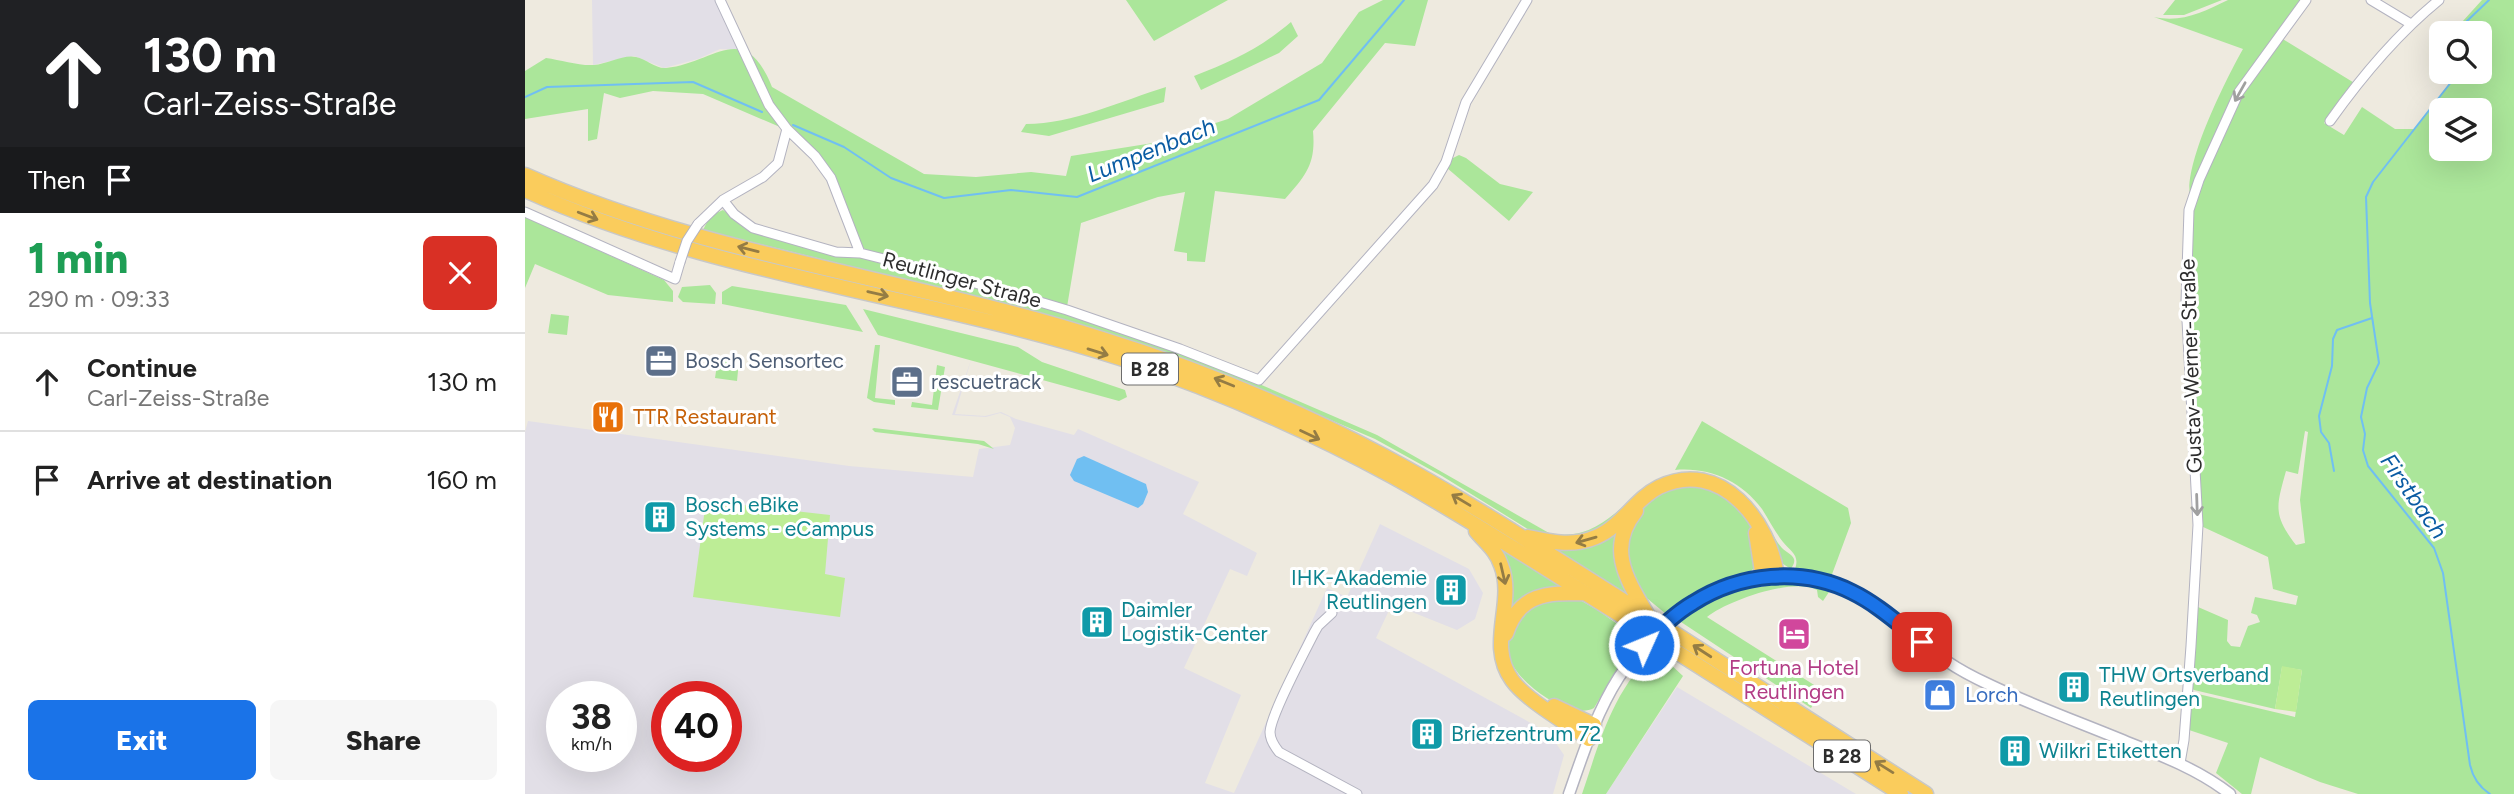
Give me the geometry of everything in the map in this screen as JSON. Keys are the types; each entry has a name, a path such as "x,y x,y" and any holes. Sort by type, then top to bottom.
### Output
{"highway":[{"name":"B 28","path":"525,175 593,203 690,234 1023,316 1102,339 1177,364 1253,394 1345,436 1435,485 1519,536 1901,794"},
{"name":"B 28","path":"525,190 597,219 709,254 1009,326 1144,367 1228,398 1385,473 1466,519 1585,593 1647,622"},
{"path":"1519,536 1562,543 1585,541 1610,529 1661,486 1702,481 1727,490 1747,508 1767,541 1770,577"},
{"path":"1647,622 1627,580 1621,551 1627,525 1634,514 1652,496 1663,490 1688,484 1702,485 1735,501 1756,531 1770,577"},
{"path":"1466,519 1495,551 1503,571 1506,590 1500,648 1505,670 1523,692 1591,732"},
{"path":"1585,593 1546,593 1522,607 1509,625 1505,652 1513,673 1525,687 1591,732"},
{"name":"B 28","path":"1669,638 1926,794"}],"street":[{"name":"Reutlinger Straße","path":"720,0 769,105 831,178 860,253 963,279 1067,310 1259,380 1433,185 1447,162 1466,103 1527,0"},
{"name":"Gustav-Werner-Straße","path":"2180,763 2197,575 2198,525 2186,302 2189,210 2199,180 2234,102 2306,0"},
{"path":"2371,0 2411,24"},
{"path":"2330,121 2357,84 2411,24 2439,0"},
{"path":"525,212 675,279 687,241 698,224 723,200 763,177 778,163 787,129"},
{"path":"723,200 734,215 753,228 836,253 860,253"},
{"path":"1569,794 1591,732 1610,692 1644,645 1671,619 1706,594 1732,584 1793,576 1817,580 1854,593 1972,676 2019,698 2180,763 2230,794"},
{"path":"1332,613 1318,625 1270,732 1273,744 1279,752 1357,794"}],"shaded area":[{"path":"592,0 717,0 740,50 720,49 698,59 664,68 634,56 593,65"},
{"path":"971,360 955,414 985,416 1001,412 1016,419 1074,435 1078,429 1199,482 1183,514 1257,553 1247,576 1230,569 1184,668 1241,695 1205,783 1234,793 1327,588 1347,597 1380,524 1469,569 1483,593 1475,619 1457,630 1392,604 1376,638 1549,733 1564,755 1553,794 525,794 525,432 528,421 849,466 973,477 979,449 1010,445 1015,428 1010,417 1000,413 986,417 952,415"},
{"path":"1677,687 1856,794 1606,794"}],"green space":[{"path":"1126,0 1228,0 1154,41"},
{"path":"1383,0 1428,0 1415,46 1385,43 1313,131 1311,161 1299,183 1285,199 1215,191 1205,262 1187,261 1187,253 1174,251 1185,192 1158,197 1081,223 1067,307 952,272 872,254 862,247 808,143 780,127 703,94 653,91 620,98 604,93 597,139 588,141 588,109 525,119 525,71 546,58 594,65 631,56 666,68 739,49 751,54 772,87 924,174 976,177 1031,172 1066,176 1071,156 1153,143 1228,119 1322,63 1359,12"},
{"path":"2175,0 2222,0 2184,15 2163,15"},
{"path":"2228,0 2302,0 2236,90 2190,196 2193,163 2200,143 2217,100 2243,49 2154,17 2183,17"},
{"path":"2482,0 2514,0 2514,794 2358,794 2320,782 2260,757 2251,794 2242,794 2216,773 2228,743 2186,729 2190,696 2194,693 2295,717 2302,670 2282,667 2275,709 2194,690 2190,687 2198,607 2228,620 2227,641 2231,646 2240,647 2248,626 2260,622 2257,615 2251,613 2255,597 2296,605 2298,596 2273,589 2268,557 2201,526 2189,303 2193,211 2202,181 2237,103 2281,38 2356,84 2324,123 2344,135 2362,107 2395,129 2415,129 2429,111 2429,161 2492,161 2492,98 2439,98 2450,84 2492,84 2492,21 2463,21","holes":["2305,431 2308,432 2300,500 2305,543 2296,545 2283,526 2279,502 2286,471 2298,474"]},
{"path":"1291,22 1298,36 1279,53 1201,90 1194,76 1245,54"},
{"path":"1166,87 1164,102 1049,136 1021,132 1026,124 1079,116"},
{"path":"1459,155 1500,184 1533,192 1509,221 1447,168 1451,159"},
{"path":"723,210 732,217 836,255 861,256 1066,313 1257,383 1377,435 1549,533 1573,534 1593,528 1661,479 1682,474 1707,476 1728,484 1744,496 1780,546 1793,557 1794,563 1791,569 1780,562 1749,506 1687,478 1596,533 1568,539 1531,531 1442,476 1375,439 1202,365 1105,332 1025,309 703,230 710,216"},
{"path":"525,217 664,280 673,291 673,302 608,295 535,264 525,288"},
{"path":"710,285 716,293 715,304 683,302 678,297 682,287"},
{"path":"732,286 846,305 863,332 722,304 722,292"},
{"path":"863,309 1018,347 1042,362 1125,390 1127,397 1119,401 878,335"},
{"path":"551,314 569,316 567,335 548,333"},
{"path":"875,345 880,345 875,398 895,400 895,405 874,402 867,398"},
{"path":"718,358 739,361 737,381 715,378"},
{"path":"937,365 945,367 938,410 911,407 912,402 932,405"},
{"path":"1702,421 1848,508 1851,523 1831,577 1795,569 1796,557 1762,509 1754,499 1734,484 1700,471 1675,470"},
{"path":"872,429 984,441 994,449 978,444 875,432"},
{"path":"1688,486 1718,494 1744,513 1754,532 1757,565 1751,571 1703,588 1666,614 1637,590 1630,578 1626,538 1643,506 1664,492"},
{"path":"706,501 830,515 825,574 845,578 840,617 693,597"},
{"path":"1620,526 1620,536 1638,603 1544,543"},
{"path":"1488,535 1570,587 1511,615"},
{"path":"1802,583 1829,592 1823,601 1818,597 1817,590 1806,587 1777,589 1729,604 1707,617 1822,690 1811,708 1681,622 1709,602 1738,590"},
{"path":"1573,596 1640,640 1621,663 1594,708 1584,711 1560,705 1535,689 1516,670 1508,650 1513,630 1529,604 1544,599"},
{"path":"1656,651 1683,676 1606,794 1582,794 1602,735 1618,699 1641,666"},
{"path":"2282,666 2302,670 2296,712 2275,709"}],"water":[{"path":"1084,456 1146,484 1148,492 1143,504 1138,508 1074,481 1070,475 1077,459"}],"waterway":[{"name":"Lumpenbach","path":"793,125 844,147 891,178 944,198 1011,190 1077,197 1319,100 1404,0"},
{"name":"Firstbach","path":"2467,21 2489,0"},
{"name":"Lumpenbach","path":"525,97 547,87 693,82 762,112"},
{"name":"Firstbach","path":"2450,84 2373,182 2366,197 2370,303 2379,363 2367,388 2361,417 2365,434 2363,450 2368,466 2434,548 2443,573 2470,765 2477,782 2490,794"},
{"path":"2334,471 2329,443 2321,432 2319,416 2332,366 2333,339 2337,330 2372,318"}],"place":[{"name":"Bosch Sensortec","path":"661,361"},
{"name":"rescuetrack","path":"907,382"},
{"name":"TTR Restaurant","path":"608,417"},
{"name":"Bosch eBike Systems - eCampus","path":"660,517"},
{"name":"IHK-Akademie Reutlingen","path":"1451,590"},
{"name":"Daimler Logistik-Center","path":"1097,622"},
{"name":"Fortuna Hotel Reutlingen","path":"1794,634"},
{"name":"THW Ortsverband Reutlingen","path":"2074,687"},
{"name":"Lorch","path":"1940,695"},
{"name":"Briefzentrum 72","path":"1427,734"},
{"name":"Wilkri Etiketten","path":"2015,751"}],"route":[{"path":"1644,645 1678,614 1706,594 1742,582 1793,576 1829,583 1854,593 1922,642"}]}
